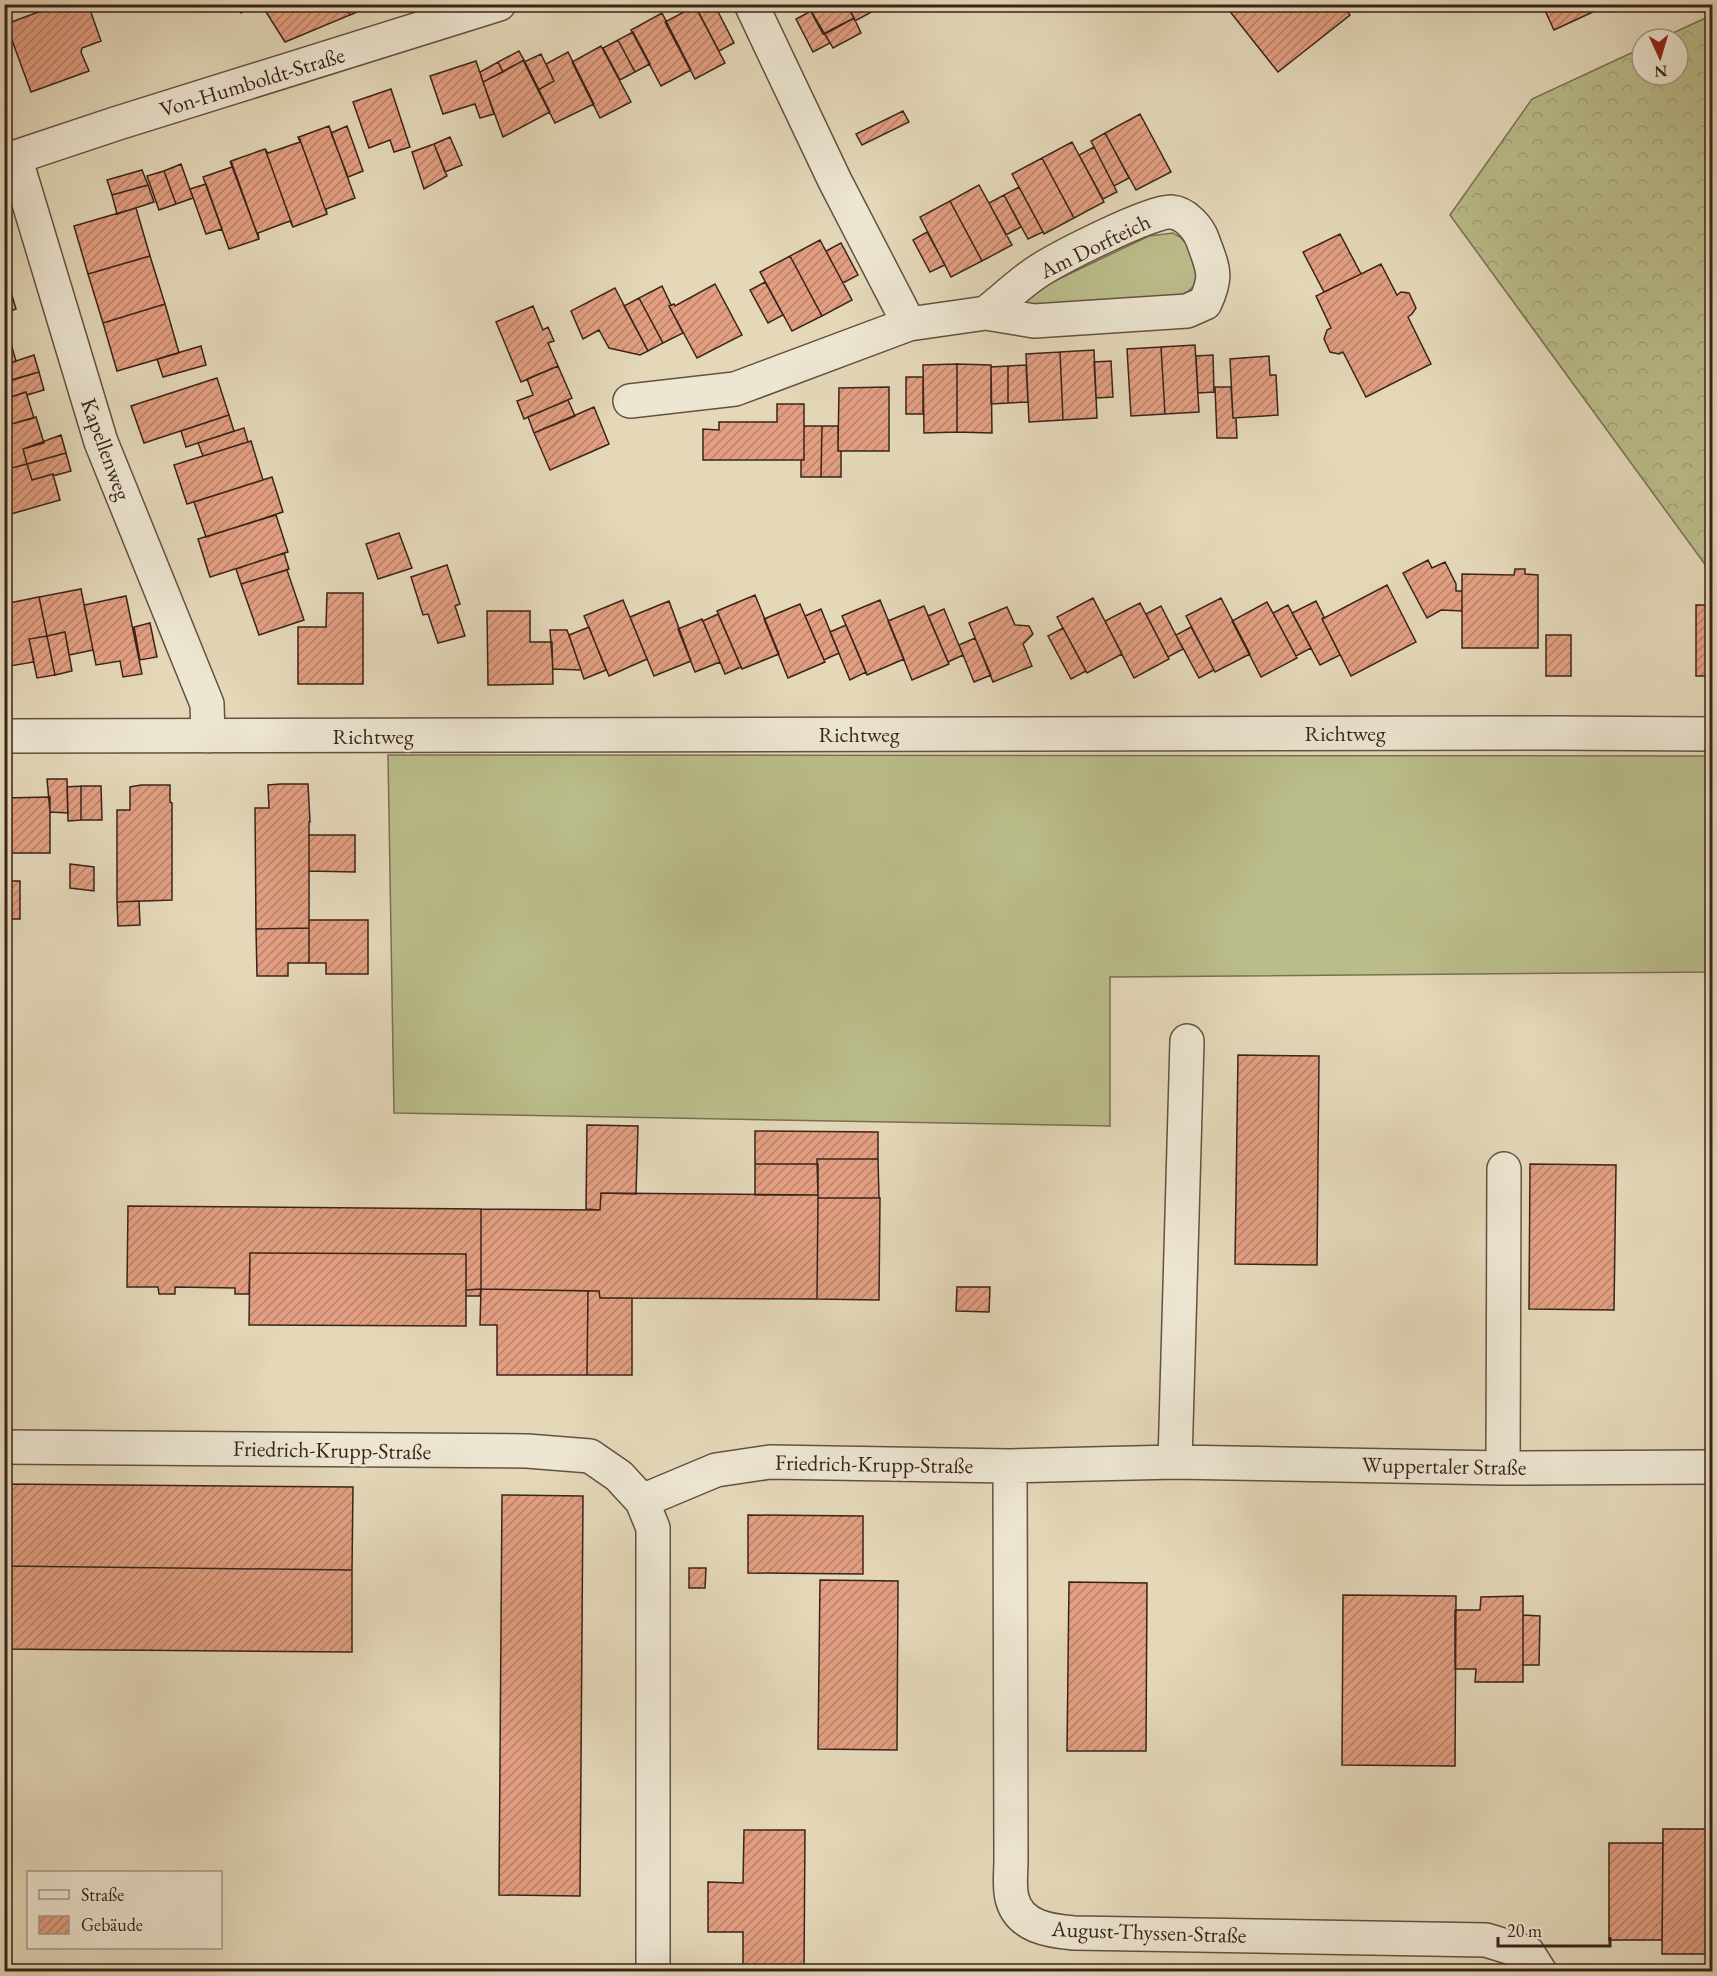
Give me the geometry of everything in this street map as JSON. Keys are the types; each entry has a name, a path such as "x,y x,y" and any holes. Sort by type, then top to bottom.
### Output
{"street":[{"name":"Von-Humboldt-Straße","path":"10,159 499,4"},
{"path":"750,4 835,181 909,324"},
{"name":"Kapellenweg","path":"10,159 100,442 207,704 207,736"},
{"name":"Am Dorfteich","path":"630,401 735,389 909,324 986,313 1034,321 1187,311 1205,303 1214,285 1212,265 1200,231 1184,217 1171,212 1143,218 1040,270 986,313"},
{"name":"Richtweg","path":"4,736 1713,734"},
{"path":"1175,1462 1186,1041"},
{"path":"1503,1468 1504,1169"},
{"name":"Friedrich-Krupp-Straße","path":"4,1447 527,1451 590,1456 619,1476 642,1501 653,1528 653,1971"},
{"name":"Friedrich-Krupp-Straße","path":"642,1501 716,1470 770,1462 1010,1466 1112,1465"},
{"name":"Wuppertaler Straße","path":"1112,1465 1175,1462 1503,1468 1713,1467"},
{"name":"August-Thyssen-Straße","path":"1010,1466 1011,1860 1012,1899 1021,1916 1044,1930 1074,1933 1486,1940 1528,1953 1540,1971"}],"green space":[{"path":"1712,15 1712,574 1450,215 1532,99 1630,54 1630,87 1690,87 1690,27 1686,27"},
{"path":"1173,233 1181,238 1188,247 1193,260 1196,279 1188,292 1171,299 1023,307 1023,296 1149,236"},
{"path":"388,755 1712,756 1712,972 1110,977 1110,1126 394,1113"}],"building":[{"path":"60,4 88,4 101,41 82,48 81,52 89,71 31,92 6,24"},
{"path":"235,4 256,4 241,13"},
{"path":"261,4 294,4 296,8 304,4 344,4 350,15 285,42"},
{"path":"344,4 376,4 350,15"},
{"path":"705,4 714,4 734,43 719,51 697,9"},
{"path":"807,4 847,4 854,18 823,34"},
{"path":"847,4 886,4 855,21"},
{"path":"1224,4 1342,4 1350,15 1278,72"},
{"path":"1542,4 1610,4 1554,30"},
{"path":"695,6 725,63 695,79 665,22"},
{"path":"811,11 830,43 813,52 796,19"},
{"path":"662,13 691,70 661,86 631,30"},
{"path":"854,18 861,33 833,48 825,34"},
{"path":"633,32 650,64 635,72 618,40"},
{"path":"618,40 635,72 620,80 603,48"},
{"path":"601,46 631,102 600,118 572,62"},
{"path":"519,51 524,60 503,72 498,62"},
{"path":"568,52 594,104 555,123 538,90 554,81 546,64"},
{"path":"541,54 554,81 538,90 524,62"},
{"path":"524,60 550,112 503,137 483,82"},
{"path":"476,61 494,114 480,118 475,104 443,114 430,76"},
{"path":"498,62 503,72 483,82 480,72"},
{"path":"391,89 410,147 394,152 390,140 369,148 353,102"},
{"path":"903,111 909,122 862,145 856,134"},
{"path":"1140,114 1171,172 1136,190 1105,133"},
{"path":"329,126 355,198 326,209 327,214 299,137"},
{"path":"347,126 363,171 348,177 331,133"},
{"path":"1105,133 1129,178 1114,186 1091,141"},
{"path":"299,137 327,214 293,227 265,149 268,153 300,142"},
{"path":"450,137 462,165 445,172 434,144"},
{"path":"1072,142 1104,202 1074,218 1042,158"},
{"path":"434,144 447,176 424,189 412,152"},
{"path":"1094,147 1117,192 1103,199 1079,155"},
{"path":"265,149 293,227 290,221 258,233 259,239 231,161"},
{"path":"1042,158 1074,218 1044,234 1012,174"},
{"path":"230,161 259,239 229,249 203,177 232,167"},
{"path":"181,164 193,198 176,204 164,171"},
{"path":"142,170 148,185 112,195 107,180"},
{"path":"164,171 176,204 159,210 147,176"},
{"path":"206,184 222,229 206,234 190,189"},
{"path":"148,185 154,202 117,214 112,195"},
{"path":"979,185 1012,245 982,261 950,201"},
{"path":"1019,187 1043,232 1028,239 1004,195"},
{"path":"1004,195 1021,227 1006,235 989,203"},
{"path":"950,201 982,261 951,277 920,217"},
{"path":"136,208 150,256 88,274 74,226"},
{"path":"927,232 945,265 930,272 913,240"},
{"path":"1340,234 1361,274 1324,292 1303,252"},
{"path":"820,240 852,300 822,316 790,256"},
{"path":"841,243 858,275 843,283 826,251"},
{"path":"150,256 165,304 103,323 88,274"},
{"path":"790,256 822,316 792,331 760,272"},
{"path":"1381,264 1397,295 1401,292 1409,293 1416,308 1408,317 1431,364 1366,397 1343,352 1339,354 1330,352 1324,339 1327,330 1331,328 1316,296"},
{"path":"4,276 6,276 11,292 4,294"},
{"path":"765,282 783,315 768,323 750,290"},
{"path":"715,284 742,335 697,358 669,306 674,304 675,306"},
{"path":"662,286 683,333 663,343 639,298"},
{"path":"615,288 648,351 640,355 609,348 599,330 583,339 571,311"},
{"path":"11,292 16,309 4,313 4,294"},
{"path":"639,298 663,343 648,351 624,306"},
{"path":"165,304 179,353 117,371 103,323"},
{"path":"533,306 543,330 548,327 554,341 548,343 558,366 521,382 496,322"},
{"path":"9,337 16,361 4,365 4,338"},
{"path":"1195,345 1199,412 1165,414 1161,347"},
{"path":"201,346 206,365 163,377 157,359"},
{"path":"1161,347 1165,414 1131,416 1127,349"},
{"path":"1094,350 1097,418 1063,420 1060,352"},
{"path":"1060,352 1063,420 1029,422 1026,354"},
{"path":"34,355 39,372 6,382 4,365"},
{"path":"1213,355 1214,392 1198,393 1196,356"},
{"path":"1269,356 1270,375 1276,375 1278,415 1233,418 1230,359"},
{"path":"1111,361 1113,397 1096,398 1094,362"},
{"path":"957,364 957,432 924,433 923,365"},
{"path":"957,364 991,365 992,433 957,432"},
{"path":"1026,365 1028,402 1008,403 1008,366"},
{"path":"558,366 572,398 524,419 517,401 533,395 527,379"},
{"path":"1008,366 1008,403 991,404 991,367"},
{"path":"39,372 44,390 27,395 26,392 5,399 4,382"},
{"path":"906,377 923,377 923,414 906,414"},
{"path":"217,378 229,415 144,443 131,406"},
{"path":"889,387 889,451 838,451 839,388"},
{"path":"1215,387 1231,387 1237,438 1217,438"},
{"path":"26,392 34,418 4,426 4,396 5,399"},
{"path":"568,400 575,416 534,433 528,417"},
{"path":"777,404 804,404 804,460 703,460 703,429 719,430 719,422 777,422"},
{"path":"594,407 609,444 550,470 534,433"},
{"path":"229,415 234,431 186,447 181,431"},
{"path":"36,417 44,443 23,449 27,464 4,470 4,426"},
{"path":"804,426 822,426 821,477 801,477 801,460 804,460"},
{"path":"822,426 838,426 841,477 821,477"},
{"path":"244,428 248,442 203,456 198,443"},
{"path":"61,435 66,453 27,464 23,449"},
{"path":"251,441 263,480 187,504 174,465"},
{"path":"66,453 71,471 32,480 27,464"},
{"path":"27,464 32,480 53,474 60,500 4,516 4,470"},
{"path":"272,477 283,512 206,537 194,502"},
{"path":"276,515 288,552 210,577 198,539"},
{"path":"399,533 412,568 378,579 366,544"},
{"path":"284,553 289,569 241,584 236,569"},
{"path":"1428,560 1432,568 1445,562 1456,584 1456,591 1462,591 1462,611 1441,610 1427,618 1403,573"},
{"path":"447,565 460,604 455,606 465,636 438,643 428,614 423,615 411,577"},
{"path":"1515,569 1525,569 1525,574 1538,575 1538,648 1462,648 1462,574 1514,575"},
{"path":"287,570 304,620 259,635 241,584"},
{"path":"1387,585 1416,642 1351,676 1322,619"},
{"path":"81,589 93,650 69,655 65,632 47,636 39,597"},
{"path":"327,593 363,593 363,684 298,684 298,627 326,627"},
{"path":"755,595 779,654 742,669 717,611"},
{"path":"126,596 142,674 123,677 120,661 96,665 84,605"},
{"path":"39,597 47,636 29,639 34,662 10,666 4,638 4,604"},
{"path":"1093,598 1122,654 1087,673 1057,617"},
{"path":"1221,598 1250,654 1215,672 1186,616"},
{"path":"623,600 647,659 609,676 584,616"},
{"path":"880,600 904,659 867,675 842,616"},
{"path":"669,601 691,661 654,676 630,617"},
{"path":"1316,601 1324,617 1322,619 1340,655 1320,665 1292,613"},
{"path":"1267,602 1297,658 1261,677 1232,621"},
{"path":"1140,603 1169,659 1134,678 1105,621"},
{"path":"800,604 825,662 788,678 764,619"},
{"path":"1288,605 1311,648 1296,656 1273,613"},
{"path":"1696,605 1712,605 1712,676 1696,676"},
{"path":"924,606 949,664 912,680 888,621"},
{"path":"1161,606 1183,649 1168,657 1146,614"},
{"path":"1007,607 1015,625 1029,626 1033,634 1023,644 1032,666 993,682 969,623"},
{"path":"821,609 839,653 824,660 805,616"},
{"path":"944,609 963,655 948,662 928,616"},
{"path":"487,611 530,611 530,642 552,642 553,684 488,685"},
{"path":"718,614 741,667 725,674 703,621"},
{"path":"702,619 720,662 695,672 678,629"},
{"path":"150,623 157,657 140,660 134,627"},
{"path":"846,625 866,672 850,680 830,632"},
{"path":"589,627 606,670 584,679 569,635"},
{"path":"1191,627 1214,670 1199,678 1176,635"},
{"path":"1063,628 1086,671 1071,679 1048,636"},
{"path":"550,630 567,630 581,670 553,669"},
{"path":"65,632 72,671 55,675 47,636"},
{"path":"1546,635 1571,635 1571,676 1546,676"},
{"path":"47,636 55,675 37,678 29,639"},
{"path":"975,638 991,675 974,682 959,645"},
{"path":"47,779 67,779 68,813 50,812"},
{"path":"308,784 309,928 256,929 255,808 269,808 268,785"},
{"path":"170,785 172,900 117,902 117,810 130,810 130,787"},
{"path":"81,786 101,786 102,820 81,820"},
{"path":"81,786 81,820 68,821 67,787"},
{"path":"50,797 50,853 4,853 4,798"},
{"path":"309,835 355,835 355,872 309,871"},
{"path":"70,864 94,867 94,891 70,888"},
{"path":"4,881 20,881 20,919 4,919"},
{"path":"139,901 140,925 118,926 117,902"},
{"path":"309,920 368,920 368,974 326,974 326,963 309,963"},
{"path":"309,928 309,963 288,963 288,976 257,976 256,929"},
{"path":"1238,1055 1319,1056 1317,1265 1235,1264"},
{"path":"587,1125 638,1126 636,1194 601,1193 600,1210 586,1209"},
{"path":"755,1131 878,1132 878,1159 817,1159 817,1164 755,1164"},
{"path":"817,1159 878,1159 879,1198 818,1198"},
{"path":"755,1164 818,1164 818,1195 755,1195"},
{"path":"1530,1164 1616,1165 1614,1310 1529,1309"},
{"path":"601,1193 818,1195 817,1299 600,1298 599,1291 481,1289 481,1209 600,1210"},
{"path":"818,1198 880,1198 879,1300 817,1299"},
{"path":"128,1206 481,1209 481,1289 466,1290 466,1254 250,1253 249,1294 235,1294 235,1288 175,1287 175,1294 159,1294 158,1287 127,1287"},
{"path":"250,1253 466,1254 466,1326 249,1325"},
{"path":"957,1287 990,1287 989,1312 956,1311"},
{"path":"481,1289 480,1296 466,1296 466,1290"},
{"path":"481,1289 588,1291 587,1375 497,1375 497,1325 480,1325"},
{"path":"588,1291 599,1291 600,1298 632,1298 632,1375 587,1375"},
{"path":"4,1484 353,1487 352,1570 4,1566"},
{"path":"502,1495 583,1496 580,1896 499,1895"},
{"path":"748,1515 863,1516 863,1574 748,1573"},
{"path":"4,1566 352,1570 352,1652 4,1649"},
{"path":"689,1568 706,1568 705,1588 689,1588"},
{"path":"820,1580 898,1581 897,1750 818,1749"},
{"path":"1069,1582 1147,1583 1146,1751 1067,1751"},
{"path":"1343,1595 1456,1596 1455,1766 1342,1765"},
{"path":"1523,1596 1523,1682 1475,1682 1476,1669 1455,1669 1455,1610 1480,1610 1481,1597"},
{"path":"1523,1615 1540,1616 1539,1665 1523,1665"},
{"path":"1663,1829 1712,1829 1712,1954 1662,1954"},
{"path":"744,1830 805,1830 804,1972 743,1972 743,1932 708,1932 708,1882 743,1883"},
{"path":"1609,1843 1663,1843 1662,1940 1609,1940"}]}
